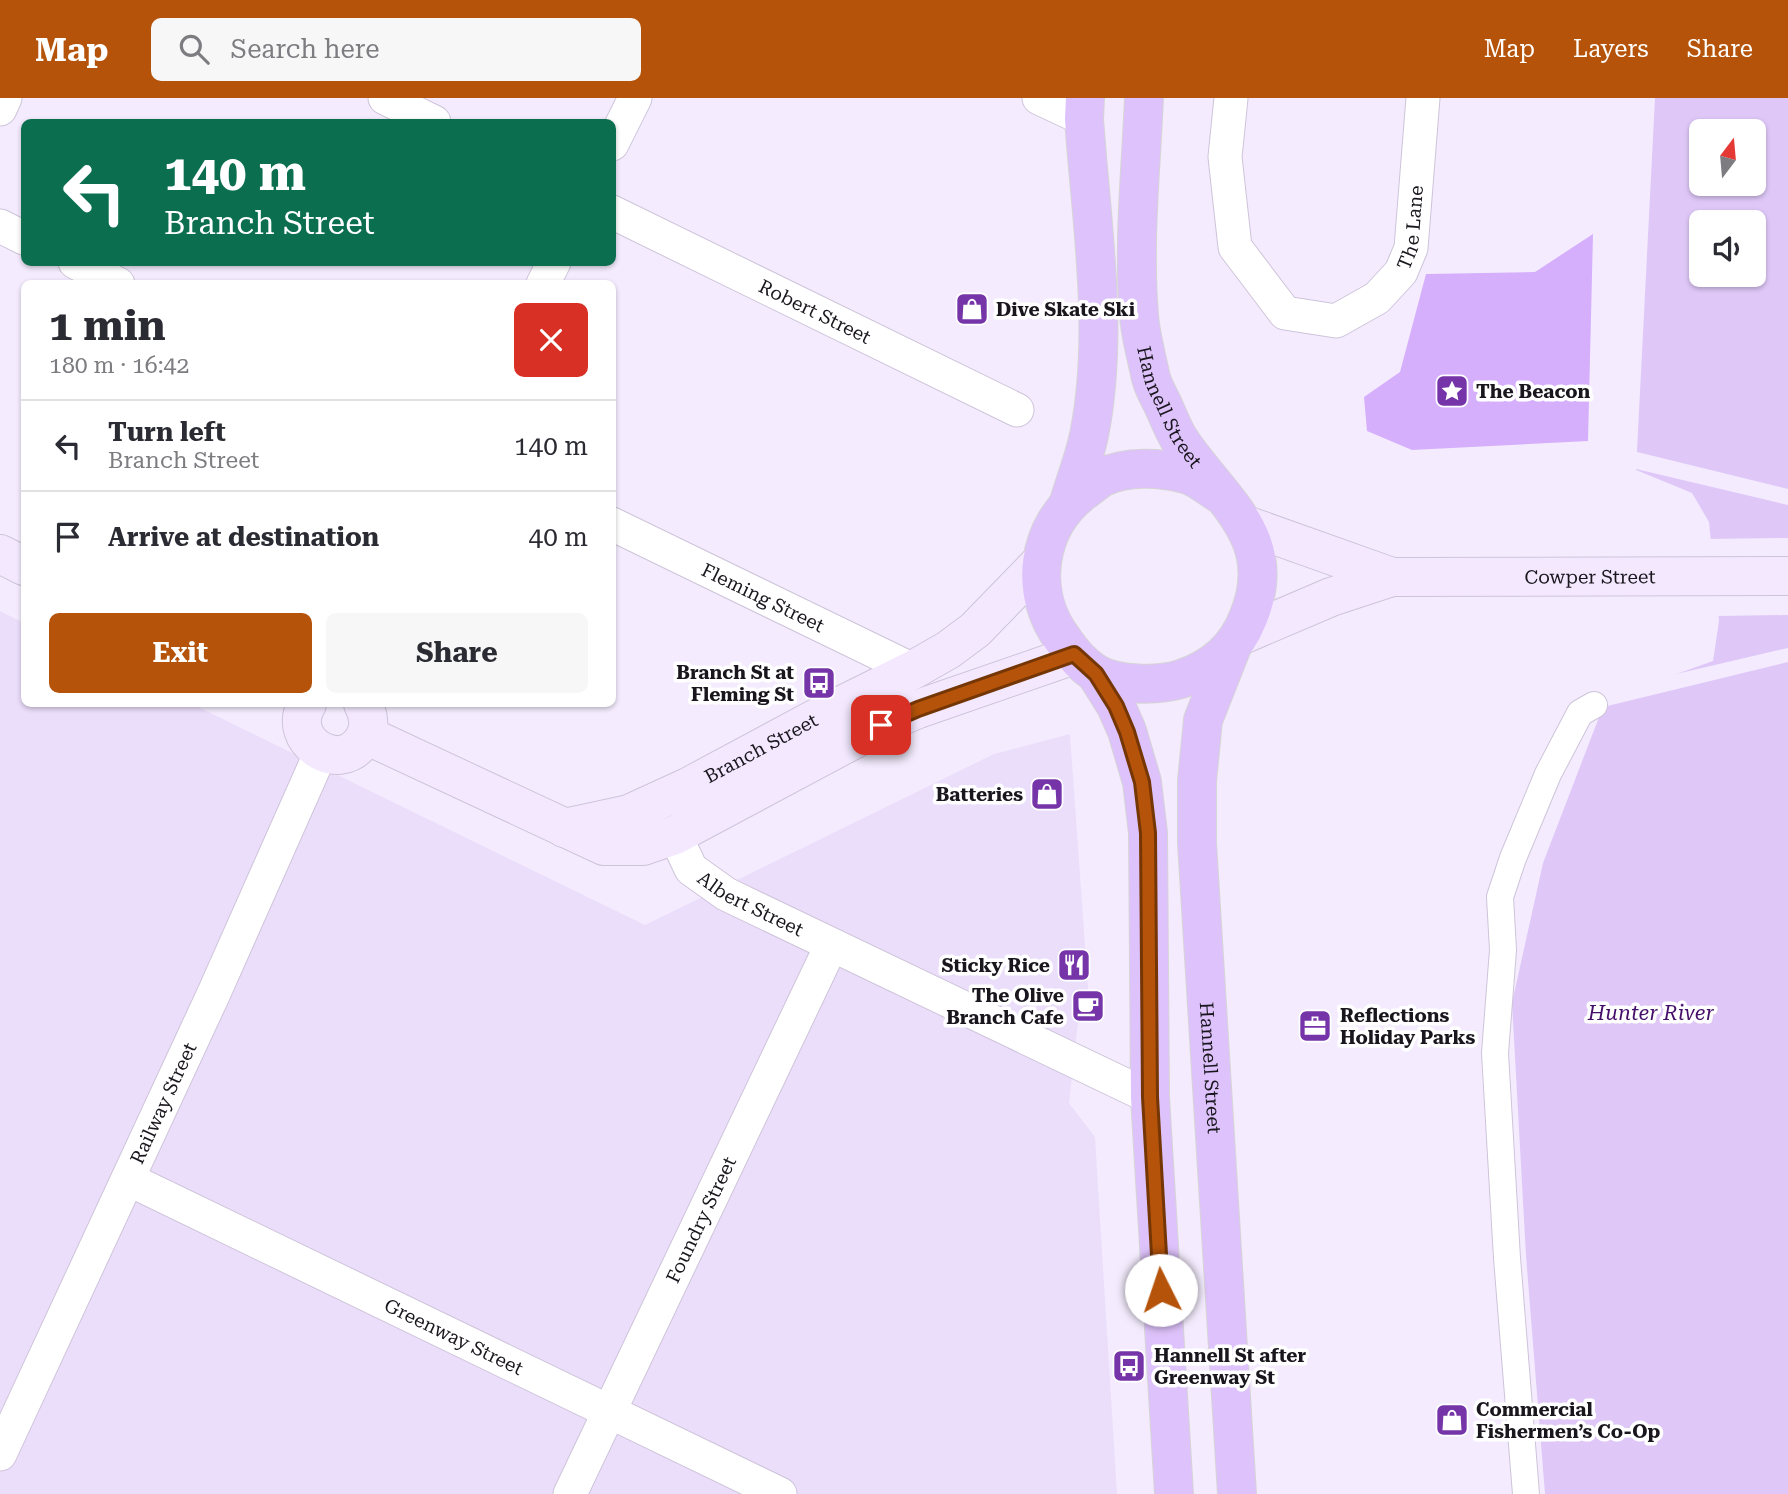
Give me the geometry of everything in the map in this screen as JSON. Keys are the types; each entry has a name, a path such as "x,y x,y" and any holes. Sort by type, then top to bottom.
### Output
{"highway":[{"name":"Hannell Street","path":"1144,98 1137,255 1139,316 1151,379 1179,438 1223,496"},
{"path":"1084,108 1097,286 1097,365 1090,431 1069,502 1050,530 1041,562 1042,596 1054,628 1085,664 1121,719 1142,782 1148,833 1150,1097 1174,1494"},
{"path":"1069,502 1103,477 1144,467 1187,474 1223,496 1246,526 1258,562 1256,600 1236,642 1200,673 1164,684 1126,682 1085,664"},
{"name":"Hannell Street","path":"1236,642 1203,720 1197,795 1197,843 1237,1494"}],"main road":[{"name":"Cowper Street","path":"1246,526 1392,577"},
{"path":"0,554 21,564"},
{"name":"Branch Street","path":"564,828 629,814 688,787 824,714 914,670 975,630 1041,562"},
{"name":"Cowper Street","path":"1236,642 1331,597 1392,577 1788,576"},
{"name":"Branch Street","path":"675,835 881,725 918,709 1085,664"},
{"path":"304,707 305,738 321,752 332,755 352,751 365,719 564,828 604,846 643,846 675,835"}],"street":[{"path":"0,108 5,98"},
{"path":"385,98 428,119"},
{"path":"616,136 635,98"},
{"path":"1040,98 1084,108"},
{"name":"The Lane","path":"1231,98 1225,157 1235,247 1285,313 1336,321 1377,298 1401,272 1411,248 1423,98"},
{"name":"Robert Street","path":"616,214 1017,410"},
{"path":"0,226 21,236"},
{"path":"83,266 110,280"},
{"name":"Fleming Street","path":"616,526 914,670"},
{"path":"1526,1494 1507,1258 1495,1053 1503,950 1500,897 1513,858 1548,775 1580,713 1594,705"},
{"name":"Railway Street","path":"0,1454 214,993 321,752"},
{"name":"Albert Street","path":"675,835 691,869 726,894 1150,1097"},
{"name":"Foundry Street","path":"570,1494 831,946"},
{"name":"Greenway Street","path":"128,1180 780,1494"}],"shaded area":[{"path":"1593,234 1588,441 1412,450 1367,431 1364,397 1400,372 1426,274 1535,272"},
{"path":"0,611 21,622 21,707 198,707 645,925 994,754 1070,734 1090,1015 1078,1023 1069,1103 1095,1137 1117,1494 0,1494"}],"water":[{"name":"Hunter River","path":"1655,98 1788,98 1788,1494 1545,1494 1526,1256 1512,1003 1543,863 1606,699 1713,661 1719,621 1709,522 1692,493 1636,470"}],"pier":[{"path":"1633,451 1788,489 1788,505 1632,468"},
{"path":"1788,538 1788,615 1715,616 1707,539"},
{"path":"1788,648 1788,662 1599,708 1604,696 1642,682"}],"place":[{"name":"Dive Skate Ski","path":"972,309"},
{"name":"The Beacon","path":"1452,391"},
{"name":"Branch St at Fleming St","path":"819,683"},
{"name":"Batteries","path":"1047,794"},
{"name":"Sticky Rice","path":"1074,965"},
{"name":"The Olive Branch Cafe","path":"1088,1006"},
{"name":"Reflections Holiday Parks","path":"1315,1026"},
{"name":"Hannell St after Greenway St","path":"1129,1366"},
{"name":"Commercial Fishermen’s Co-Op","path":"1452,1420"}],"route":[{"path":"881,725 918,709 1074,654 1096,674 1116,706 1142,782 1148,833 1150,1097 1161,1290"}]}
